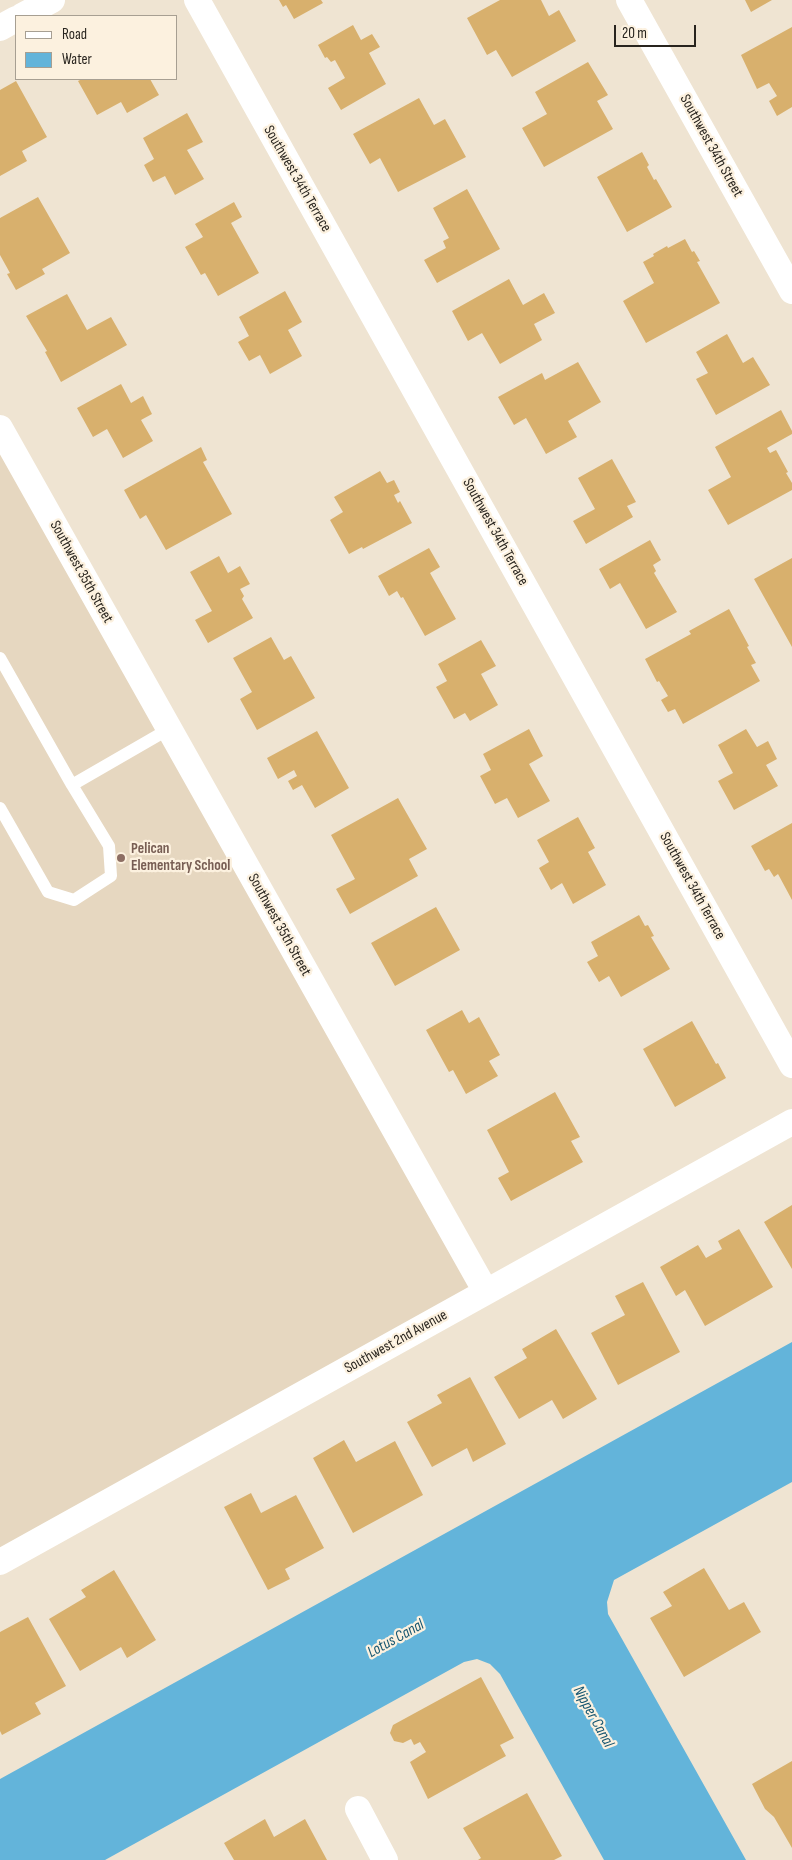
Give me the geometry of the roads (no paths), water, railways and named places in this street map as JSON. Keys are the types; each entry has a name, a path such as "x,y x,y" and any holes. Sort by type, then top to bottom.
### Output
{"street":[{"path":"24,15 52,0"},
{"name":"Southwest 34th Terrace","path":"197,0 792,1065"},
{"name":"Southwest 34th Street","path":"629,0 792,291"},
{"path":"0,28 15,20"},
{"name":"Southwest 35th Street","path":"0,428 11,456 169,729 486,1292"},
{"name":"Southwest 2nd Avenue","path":"0,1562 792,1122"},
{"path":"358,1809 386,1860"}],"lane":[{"path":"0,658 109,846 111,876 74,900 48,892 0,808"},
{"path":"72,785 169,729"}],"water":[{"path":"792,1342 792,1482 614,1580 607,1602 608,1614 746,1860 604,1860 500,1674 490,1664 477,1659 464,1662 105,1860 0,1860 0,1779"}],"place":[{"name":"Pelican Elementary School","path":"121,858"}],"water label":[{"name":"Lotus Canal","path":"396,1639"},
{"name":"Nipper Canal","path":"593,1717"}]}
